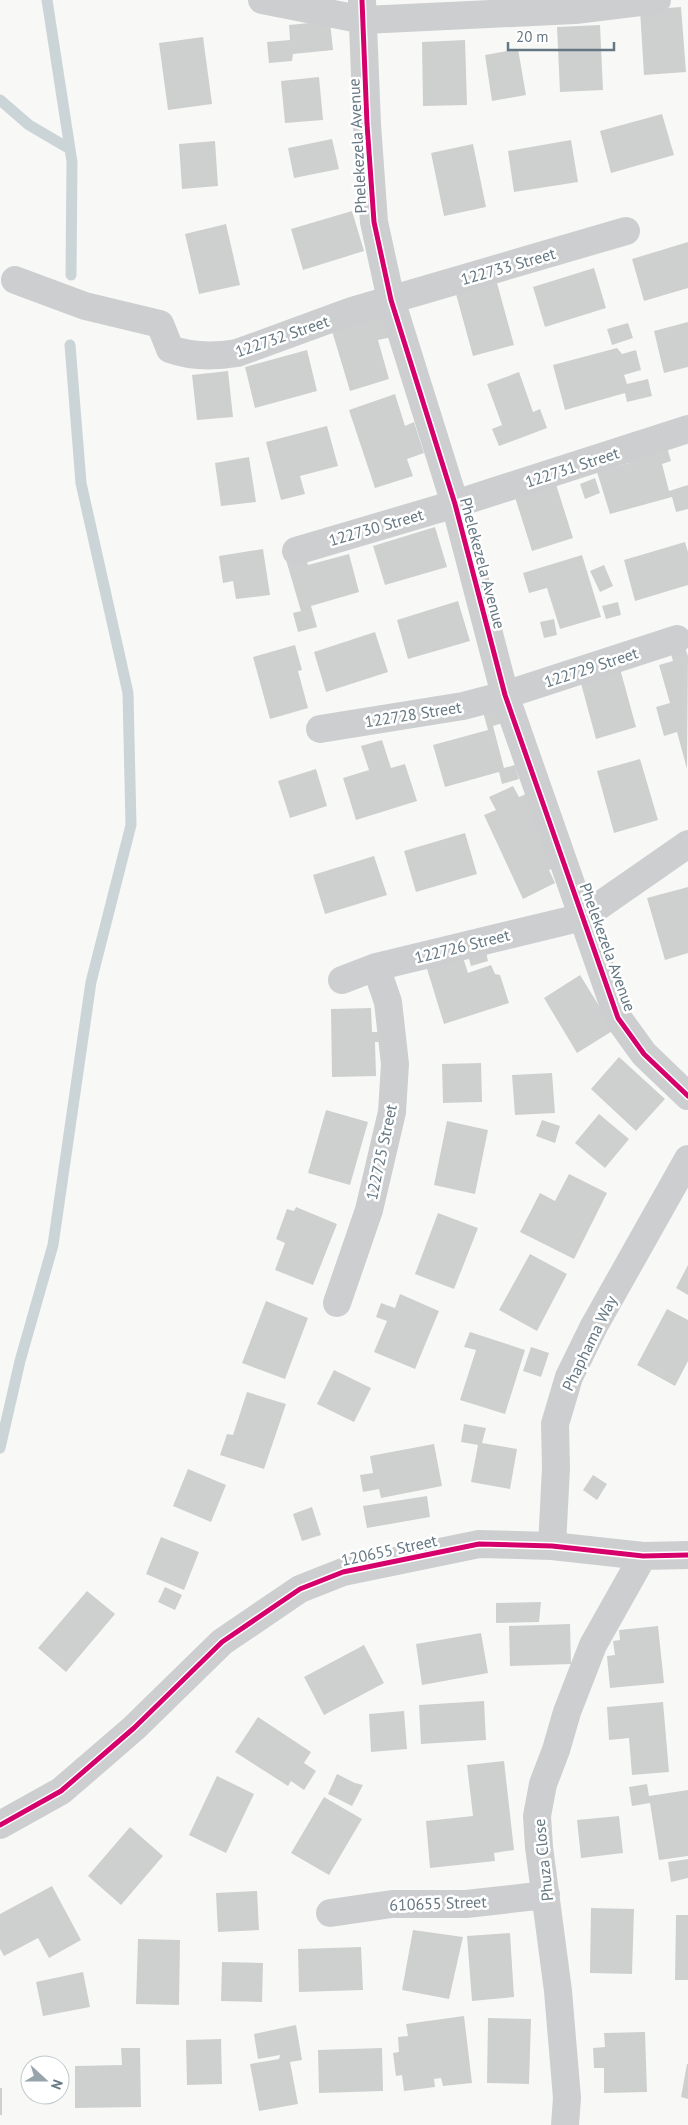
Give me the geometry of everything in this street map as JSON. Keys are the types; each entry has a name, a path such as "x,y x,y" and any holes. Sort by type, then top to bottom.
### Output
{"street":[{"path":"262,0 363,10 444,14 574,10 657,0"},
{"name":"Phelekezela Avenue","path":"363,10 367,124 374,222 391,300 456,504 505,696 618,1018 644,1054 688,1096"},
{"name":"122733 Street","path":"391,300 626,231"},
{"name":"122732 Street","path":"15,280 85,306 160,324 170,349 186,355 200,356 237,353 293,331 391,300"},
{"name":"122731 Street","path":"456,504 688,429"},
{"name":"122730 Street","path":"296,550 456,504"},
{"name":"122729 Street","path":"505,696 677,639"},
{"name":"122728 Street","path":"320,729 463,706 505,696"},
{"path":"583,917 688,844"},
{"name":"122726 Street","path":"342,980 376,967 583,917"},
{"name":"122725 Street","path":"337,1303 369,1210 392,1112 395,1064 388,1002 376,967"},
{"name":"Phaphama Way","path":"552,1546 556,1468 555,1424 569,1377 594,1326 688,1159"},
{"name":"120655 Street","path":"0,1825 61,1791 134,1728 222,1642 300,1589 343,1572 479,1544 552,1546 643,1556 688,1555"},
{"name":"Phuza Close","path":"565,2125 567,2098 558,1991 539,1847 537,1816 543,1784 556,1750 566,1712 593,1645 643,1556"},
{"name":"610655 Street","path":"330,1912 392,1904 466,1904 546,1895"}],"building":[{"path":"681,7 686,72 644,75 640,10"},
{"path":"330,21 333,50 293,54 292,61 269,63 267,42 290,40 289,25"},
{"path":"600,25 603,90 560,92 557,27"},
{"path":"203,37 212,104 168,110 159,43"},
{"path":"465,40 467,105 423,106 422,42"},
{"path":"518,49 526,95 492,101 485,55"},
{"path":"319,77 323,120 285,123 281,81"},
{"path":"662,114 674,155 611,173 600,131"},
{"path":"332,139 339,169 294,178 288,148"},
{"path":"571,140 578,182 514,192 508,151"},
{"path":"215,141 218,186 182,189 179,144"},
{"path":"473,144 486,207 444,216 431,153"},
{"path":"352,211 364,251 303,270 291,229"},
{"path":"226,224 240,285 199,294 185,234"},
{"path":"688,242 688,288 644,301 632,259"},
{"path":"594,268 606,308 545,327 533,287"},
{"path":"497,283 514,345 473,356 456,294"},
{"path":"385,315 392,337 378,340 389,379 350,391 332,331"},
{"path":"688,322 688,367 664,373 654,331"},
{"path":"628,323 633,338 612,345 607,329"},
{"path":"617,348 622,354 636,350 641,370 624,375 627,384 648,379 652,396 627,402 625,393 565,410 553,365"},
{"path":"307,350 317,391 255,408 245,367"},
{"path":"228,371 233,417 197,420 192,375"},
{"path":"519,372 533,412 540,409 547,428 499,446 492,429 502,425 487,384"},
{"path":"395,394 405,426 414,422 424,453 407,459 413,476 375,488 349,410"},
{"path":"327,426 338,466 300,476 305,494 281,500 266,442"},
{"path":"665,440 671,461 662,464 669,491 688,485 688,509 676,512 672,497 610,514 597,472 629,463 626,452"},
{"path":"249,457 256,502 221,506 215,463"},
{"path":"554,478 573,538 532,551 513,491"},
{"path":"595,478 600,493 585,499 580,484"},
{"path":"435,527 447,567 385,585 373,546"},
{"path":"685,542 688,552 688,585 635,601 624,560"},
{"path":"263,549 270,595 236,599 233,581 223,583 219,556"},
{"path":"305,554 308,565 349,554 359,592 311,606 317,627 298,632 293,613 301,611 286,560"},
{"path":"582,555 601,617 560,629 547,588 529,593 523,573"},
{"path":"604,565 613,586 600,592 590,571"},
{"path":"458,601 470,641 408,659 397,620"},
{"path":"618,602 621,615 606,619 602,606"},
{"path":"554,619 557,635 544,638 540,622"},
{"path":"375,632 388,672 326,692 314,652"},
{"path":"683,642 688,656 687,769 677,732 664,736 656,707 670,703 659,665 673,661 669,647"},
{"path":"295,645 302,670 298,671 308,708 270,719 253,657"},
{"path":"619,665 636,727 596,739 579,676"},
{"path":"499,707 503,723 493,726 504,768 515,765 519,779 502,784 499,772 445,787 433,745 488,730 483,712"},
{"path":"382,740 391,768 405,764 417,801 356,820 343,778 369,770 361,746"},
{"path":"640,759 658,820 614,833 597,771"},
{"path":"316,769 327,806 290,818 278,781"},
{"path":"513,786 519,797 526,794 560,865 549,870 555,883 523,899 484,815 496,810 489,797"},
{"path":"465,833 477,874 416,892 404,851"},
{"path":"374,856 387,895 325,914 313,875"},
{"path":"688,887 688,953 665,960 647,898"},
{"path":"485,947 488,961 471,966 467,952"},
{"path":"460,948 468,973 491,965 495,974 500,975 509,1003 444,1024 424,959"},
{"path":"580,975 614,1030 577,1053 544,998"},
{"path":"371,1008 372,1032 386,1032 386,1042 375,1042 376,1076 332,1077 331,1009"},
{"path":"619,1057 665,1099 636,1131 591,1089"},
{"path":"481,1063 482,1102 443,1103 442,1064"},
{"path":"552,1073 555,1113 515,1115 512,1075"},
{"path":"326,1110 368,1122 350,1185 308,1173"},
{"path":"599,1114 629,1139 605,1168 575,1143"},
{"path":"542,1120 560,1126 555,1143 536,1136"},
{"path":"447,1121 488,1130 475,1194 434,1185"},
{"path":"569,1174 607,1193 574,1259 520,1232 540,1193 555,1201"},
{"path":"296,1207 337,1224 313,1285 275,1270 285,1243 276,1239 287,1209 294,1211"},
{"path":"438,1213 478,1228 454,1289 415,1274"},
{"path":"530,1254 567,1274 537,1331 499,1310"},
{"path":"688,1265 688,1295 676,1288"},
{"path":"400,1294 439,1311 415,1369 374,1352 387,1321 376,1317 381,1303 395,1308"},
{"path":"266,1301 308,1318 285,1379 242,1363"},
{"path":"667,1309 688,1320 688,1361 675,1386 637,1365"},
{"path":"470,1332 525,1350 505,1414 460,1400 476,1350 464,1347"},
{"path":"531,1347 549,1353 541,1377 523,1371"},
{"path":"334,1370 371,1388 354,1422 317,1404"},
{"path":"247,1392 286,1404 264,1469 220,1455 227,1434 233,1435"},
{"path":"464,1424 486,1428 482,1443 517,1449 510,1489 471,1482 478,1445 461,1442"},
{"path":"434,1444 442,1486 381,1498 379,1489 363,1492 360,1475 373,1473 370,1456"},
{"path":"188,1469 226,1485 211,1522 173,1506"},
{"path":"593,1475 607,1484 597,1500 583,1490"},
{"path":"427,1496 430,1517 367,1528 363,1506"},
{"path":"312,1507 321,1535 302,1541 293,1514"},
{"path":"161,1537 199,1552 184,1590 146,1574"},
{"path":"165,1587 182,1595 175,1610 158,1602"},
{"path":"87,1591 115,1614 66,1672 38,1648"},
{"path":"541,1602 539,1622 496,1623 496,1603"},
{"path":"570,1624 571,1664 510,1666 509,1626"},
{"path":"658,1626 664,1683 610,1688 607,1656 615,1655 613,1641 620,1640 619,1630"},
{"path":"481,1633 488,1673 422,1685 416,1644"},
{"path":"364,1645 384,1683 324,1715 304,1677"},
{"path":"484,1701 486,1740 421,1744 419,1705"},
{"path":"663,1702 669,1772 632,1775 629,1738 609,1740 607,1707"},
{"path":"404,1711 407,1749 371,1752 369,1714"},
{"path":"258,1717 311,1752 304,1763 316,1771 304,1790 291,1781 288,1786 235,1752"},
{"path":"504,1761 514,1850 494,1853 495,1861 430,1868 426,1821 473,1816 467,1765"},
{"path":"337,1774 363,1785 352,1806 328,1794"},
{"path":"217,1776 254,1794 226,1853 189,1835"},
{"path":"647,1784 649,1796 688,1790 688,1856 659,1860 650,1803 632,1806 629,1787"},
{"path":"324,1797 362,1819 329,1875 291,1853"},
{"path":"619,1816 623,1853 581,1858 577,1820"},
{"path":"130,1827 163,1856 121,1905 88,1876"},
{"path":"688,1859 688,1878 671,1882 668,1862"},
{"path":"52,1886 81,1940 49,1958 38,1938 4,1956 0,1949 0,1914"},
{"path":"257,1891 259,1930 218,1932 216,1893"},
{"path":"591,1908 634,1909 632,1974 590,1973"},
{"path":"676,1915 688,1915 688,1980 675,1980"},
{"path":"413,1930 463,1937 449,1999 402,1990"},
{"path":"510,1933 514,1997 472,2001 467,1936"},
{"path":"138,1939 180,1940 179,2005 136,2004"},
{"path":"361,1947 363,1990 299,1992 298,1949"},
{"path":"222,1962 263,1963 262,2002 221,2001"},
{"path":"83,1972 90,2007 43,2016 36,1982"},
{"path":"464,2016 472,2083 443,2086 441,2078 434,2079 435,2087 404,2091 402,2075 396,2076 393,2053 399,2052 398,2037 408,2036 406,2024"},
{"path":"488,2018 531,2019 529,2084 487,2083"},
{"path":"296,2025 302,2060 290,2062 298,2104 259,2111 250,2064 279,2059 280,2055 258,2059 254,2034"},
{"path":"645,2032 647,2092 604,2093 604,2068 594,2068 593,2048 605,2047 604,2033"},
{"path":"221,2039 222,2084 187,2085 186,2040"},
{"path":"121,2048 140,2048 141,2107 75,2108 75,2066 122,2065"},
{"path":"382,2048 383,2091 319,2093 318,2050"},
{"path":"688,2064 688,2099 681,2097"},
{"path":"0,2088 2,2088 2,2115 0,2115"}],"waterway":[{"path":"47,0 72,162 71,275"},
{"path":"0,100 29,125 70,149"},
{"path":"0,1448 20,1361 53,1245 91,982 131,825 128,693 81,483 70,345"}],"cycle path":[{"path":"362,0 367,124 374,222 391,300 455,504 505,695 618,1018 644,1054 688,1096"},
{"path":"0,1825 61,1791 134,1728 222,1642 300,1589 343,1572 479,1544 552,1546 643,1556 688,1555"}]}
